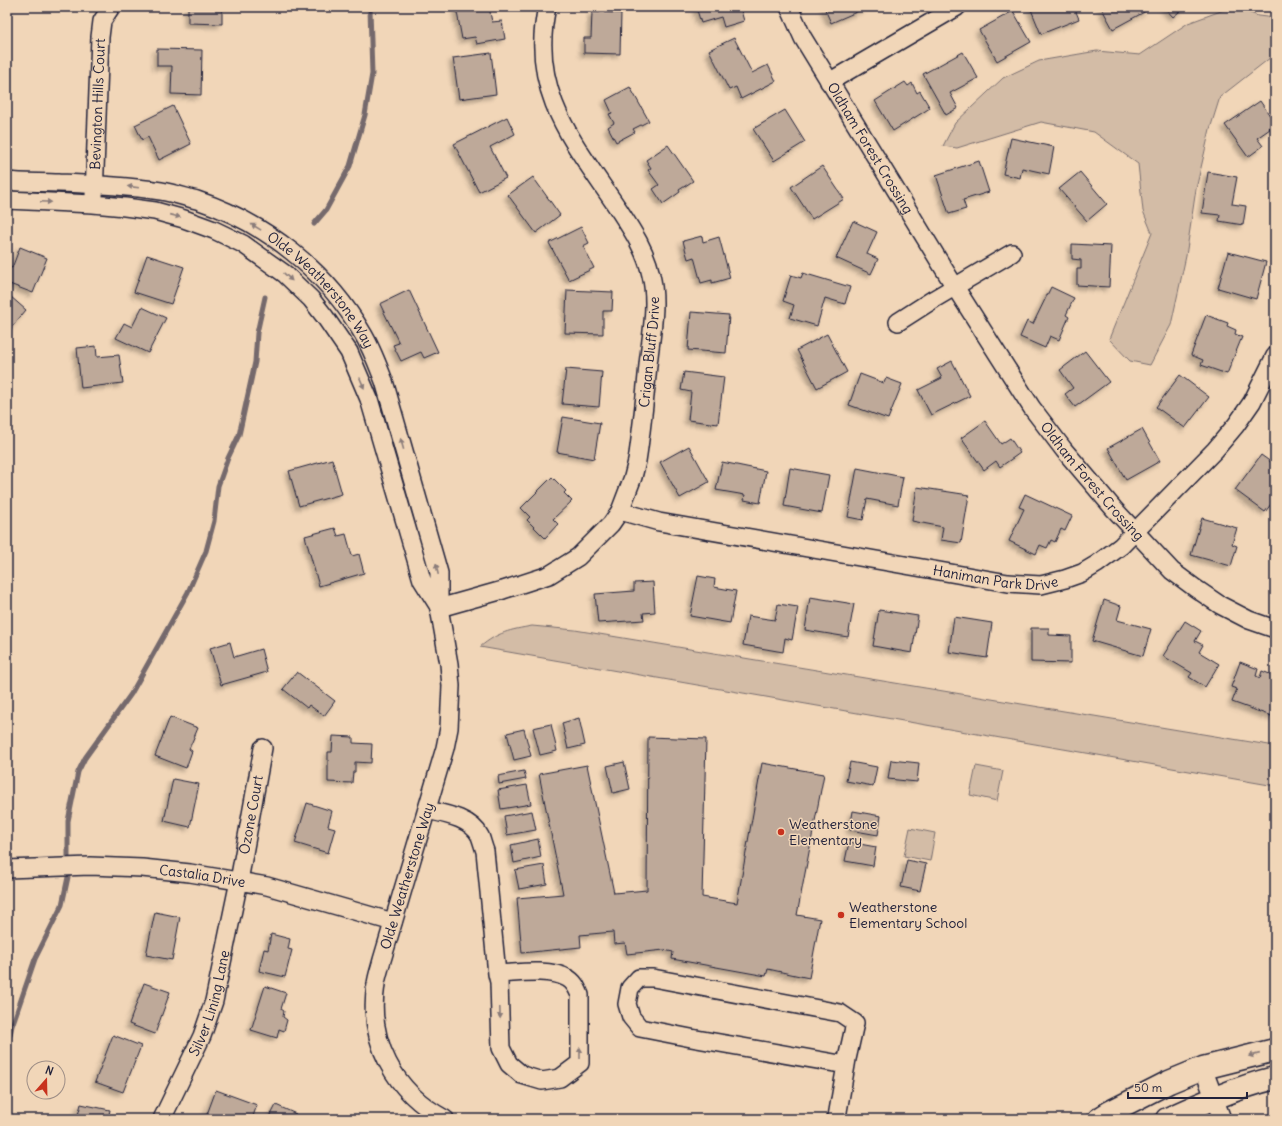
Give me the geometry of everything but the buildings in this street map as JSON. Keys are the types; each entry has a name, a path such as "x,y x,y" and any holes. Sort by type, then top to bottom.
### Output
{"main road":[{"path":"1098,1119 1169,1082 1203,1068 1275,1050"},
{"path":"1167,1119 1214,1098 1257,1082 1275,1078"}],"street":[{"name":"Bevington Hills Court","path":"93,204 100,37 102,21 111,7"},
{"name":"Crigan Bluff Drive","path":"439,608 549,575 578,556 611,524 620,511 633,477 639,445 654,304 651,274 645,255 636,237 575,145 561,120 553,101 547,84 542,46 543,31 548,7"},
{"name":"Oldham Forest Crossing","path":"789,7 803,38 829,82 955,287 1032,408 1064,450 1135,532 1172,571 1220,605 1249,620 1275,629"},
{"path":"829,82 956,7"},
{"name":"Olde Weatherstone Way","path":"7,181 94,184 163,191 193,199 229,212 278,240 299,257 344,304 364,335 384,381 439,573 439,608 449,664 451,686 449,728 445,748 376,983 375,1014 377,1033 390,1068 409,1093 424,1107 444,1119"},
{"name":"Olde Weatherstone Way","path":"7,200 93,204 154,211 184,219 214,230 243,244 285,274 311,299 326,317 349,352 369,399 422,580 439,608"},
{"path":"898,322 1012,253"},
{"name":"Haniman Park Drive","path":"620,511 659,522 1008,583 1041,585 1082,573 1121,546 1215,450 1236,425 1252,402 1275,356"},
{"name":"Ozone Court","path":"239,881 263,748"},
{"path":"427,810 464,821 473,827 480,835 485,851 497,974 501,1048 509,1064 522,1075 542,1081 560,1078 580,1063 580,995 576,985 567,978 551,972 497,974"},
{"name":"Castalia Drive","path":"7,869 90,866 142,868 190,873 267,886 393,922"},
{"name":"Silver Lining Lane","path":"162,1119 209,1019 222,971 239,881"},
{"path":"836,1119 855,1023 840,1013 653,978 639,978 630,988 627,1004 631,1017 640,1028 846,1065"},
{"path":"1203,1068 1222,1119"}],"shaded area":[{"path":"1229,8 1245,11 1258,16 1275,18 1275,54 1220,97 1210,129 1196,189 1186,256 1171,325 1150,365 1130,361 1109,339 1152,233 1143,211 1138,164 1094,132 1041,122 957,148 943,146 955,123 1003,78 1039,61 1097,51 1140,55 1188,23"},
{"path":"532,626 575,630 1275,746 1275,786 480,647 504,632"},
{"path":"976,766 1003,771 997,801 970,795"},
{"path":"910,828 935,833 930,861 904,856"}],"waterway":[{"path":"314,224 326,210 350,166 365,115 372,74 369,7"},
{"path":"7,1048 12,1026 35,959 62,905 68,877 68,821 78,772 85,758 131,694 188,592 206,551 214,521 218,486 228,458 239,435 255,362 257,333 265,297"}],"place":[{"name":"Weatherstone Elementary","path":"781,832"},
{"name":"Weatherstone Elementary School","path":"841,915"}]}
